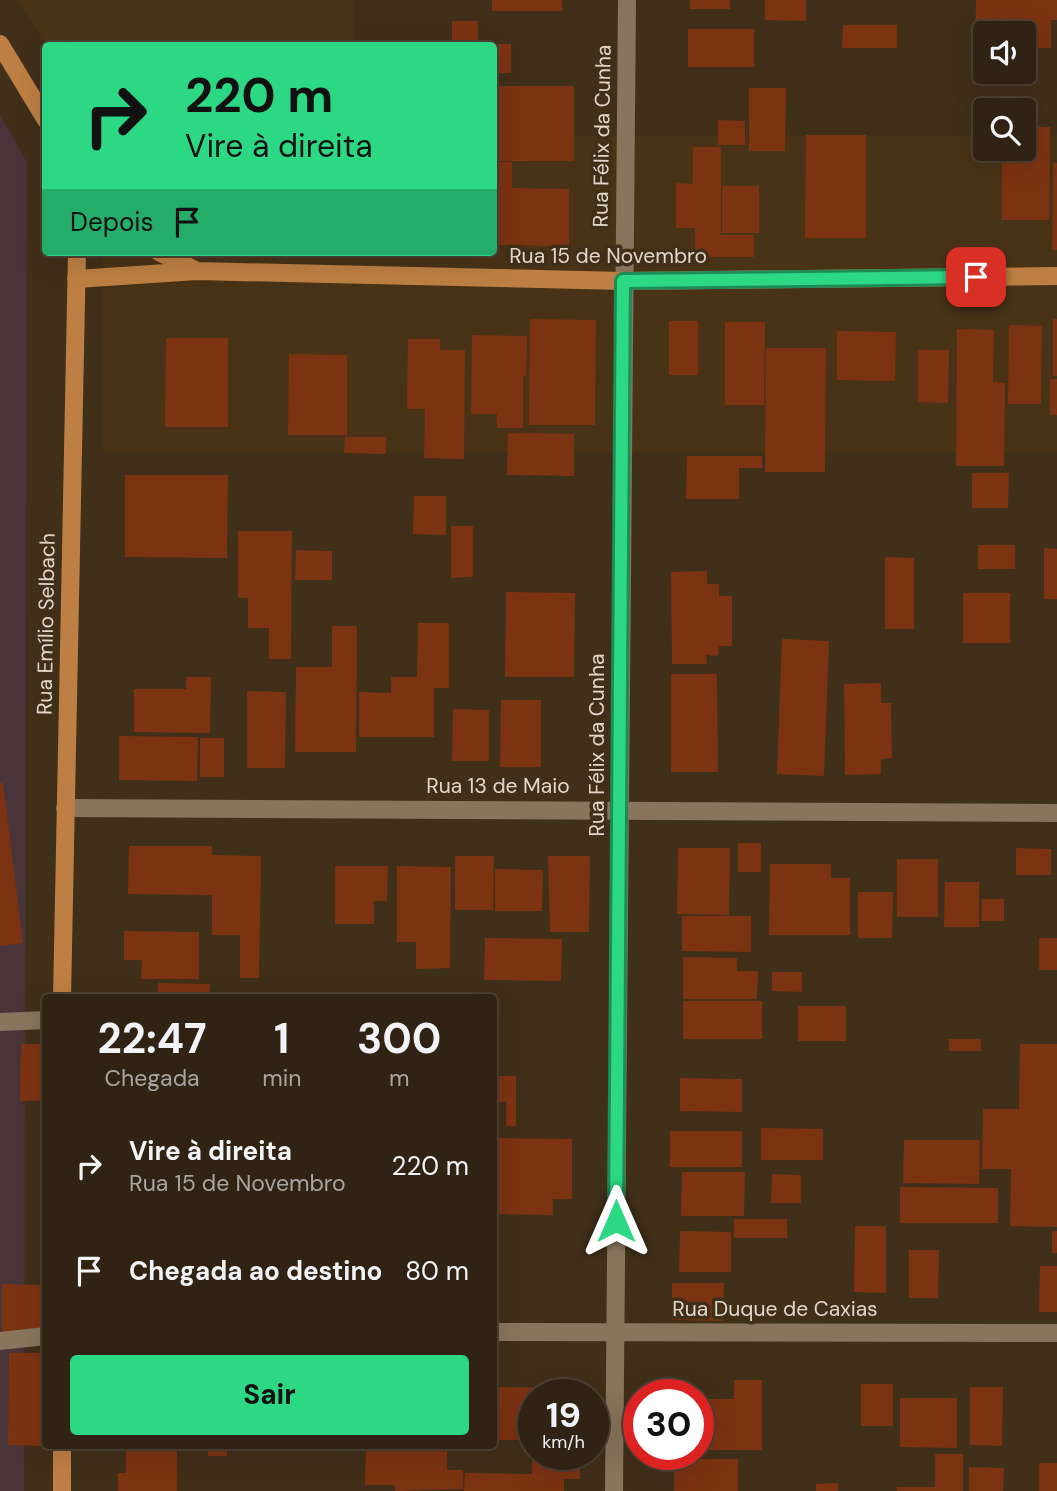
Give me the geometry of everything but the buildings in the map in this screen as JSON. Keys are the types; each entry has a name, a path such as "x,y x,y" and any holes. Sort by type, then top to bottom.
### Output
{"main road":[{"path":"0,44 42,113"},
{"name":"Rua Emílio Selbach","path":"62,994 77,256"},
{"path":"167,256 197,271"},
{"name":"Rua 15 de Novembro","path":"76,279 197,271 623,281 1057,276"},
{"path":"62,1449 62,1491"}],"street":[{"name":"Rua Félix da Cunha","path":"614,1491 627,0"},
{"name":"Rua 13 de Maio","path":"65,808 1057,813"},
{"path":"0,1022 42,1020"},
{"name":"Rua Duque de Caxias","path":"497,1332 1057,1333"},
{"path":"0,1341 42,1336"}],"shaded area":[{"path":"18,0 353,0 353,42 44,42"},
{"path":"0,115 27,162 24,1491 0,1491"},
{"path":"1057,135 1057,452 103,452 103,256 497,256 497,136 973,136 973,161 1036,161 1036,136"}],"route":[{"path":"616,1221 623,281 976,277"}]}
